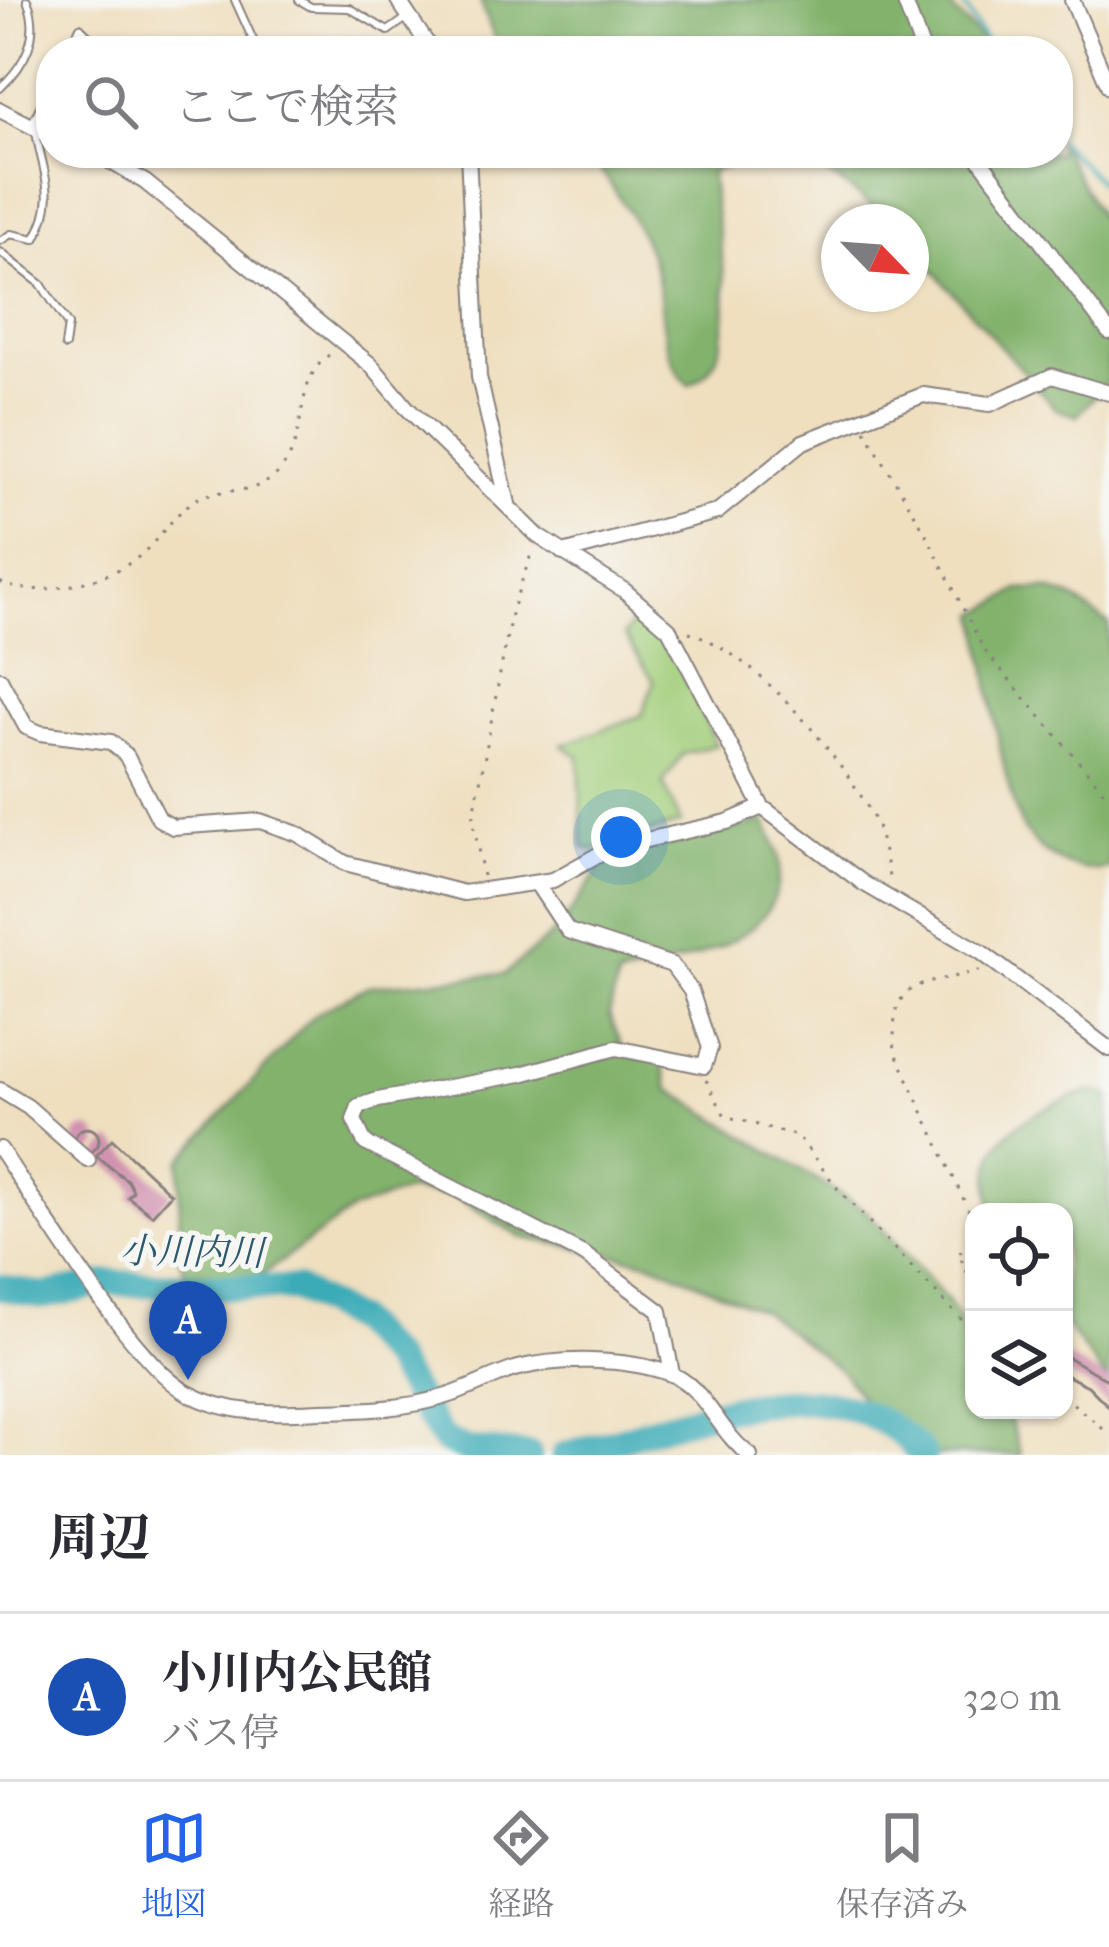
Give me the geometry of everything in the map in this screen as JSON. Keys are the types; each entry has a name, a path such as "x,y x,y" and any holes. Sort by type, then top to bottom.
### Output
{"street":[{"path":"398,0 423,36"},
{"path":"904,0 917,36"},
{"path":"1072,0 1109,87"},
{"path":"0,110 36,128"},
{"path":"121,168 371,364 406,409 538,536 625,591 669,629 762,807 891,900 997,965 1109,1048"},
{"path":"470,168 479,377 509,508"},
{"path":"986,168 1109,332"},
{"path":"563,553 717,512 803,442 923,395 990,404 1052,376 1109,393"},
{"path":"0,679 26,727 40,734 111,742 126,755 159,819 173,826 260,821 298,834 345,863 464,893 537,884 610,848 727,822 762,807"},
{"path":"537,884 568,931 672,965 691,991 710,1048 704,1066 616,1048 521,1074 378,1100 359,1106 354,1120 365,1143 586,1255 660,1311 672,1374"},
{"path":"0,1090 28,1107 88,1160"},
{"path":"0,1149 121,1324 183,1391 202,1400 251,1413 389,1409 446,1396 518,1368 584,1362 672,1374 695,1390 729,1441 750,1455"}],"lane":[{"path":"0,88 27,55 34,30 27,0"},
{"path":"235,0 251,36"},
{"path":"299,0 311,7 349,8 388,31 410,16"},
{"path":"36,120 36,136"},
{"path":"0,242 11,234 35,239 45,221 47,168"},
{"path":"0,252 41,284 68,325 65,346"}],"path":[{"path":"0,582 45,588 106,574 133,561 193,502 265,484 290,455 317,362 345,346"},
{"path":"859,418 926,532 974,636 1109,797"},
{"path":"486,890 472,820 512,609 538,536"},
{"path":"669,629 693,633 736,656 790,704 873,818 891,900"},
{"path":"965,1203 895,1051 892,1021 897,1002 921,982 997,965"},
{"path":"704,1066 707,1086 725,1116 798,1136 838,1189 965,1323"},
{"path":"1073,1404 1109,1434"}],"green space":[{"path":"480,0 944,0 978,36 493,36"},
{"path":"599,168 720,168 711,172 725,319 720,347 709,369 689,385 671,356 657,276 624,205"},
{"path":"815,168 1073,168 1109,234 1109,380 1077,416 1056,409 929,265 929,204 868,204"},
{"path":"1045,589 1071,597 1109,624 1109,869 1074,867 1035,843 1019,818 1003,763 978,614 1019,590"},
{"path":"639,614 677,656 716,745 683,754 663,783 681,823 596,850 583,847 579,756 562,745 642,715 654,681 624,635"},
{"path":"765,821 780,865 777,892 764,915 722,946 618,978 609,1015 626,1055 661,1058 669,1089 865,1210 946,1299 965,1330 965,1419 1010,1419 1021,1455 905,1455 842,1372 763,1311 650,1262 521,1237 454,1196 407,1191 352,1210 234,1295 198,1296 179,1259 180,1160 314,1015 368,986 505,974 560,928 606,859"},
{"path":"1091,1091 1109,1095 1109,1383 1073,1335 1073,1203 992,1203 991,1163 999,1145 1011,1130 1047,1108"}],"building":[{"path":"87,1128 99,1140 87,1152 75,1140"},
{"path":"112,1139 171,1194 152,1215 128,1197 133,1191 128,1181 96,1156"},
{"path":"1073,1360 1109,1381 1109,1407 1073,1378"}],"waterway":[{"path":"961,0 982,36"},
{"path":"1073,155 1109,191"},
{"name":"小川内川","path":"0,1287 44,1296 109,1283 296,1289 355,1321 392,1360 443,1440 467,1450 529,1455"},
{"name":"小川内川","path":"564,1455 701,1415 797,1401 842,1406 885,1423 923,1455"}],"place":[{"name":"小川内公民館","path":"188,1380"}]}
